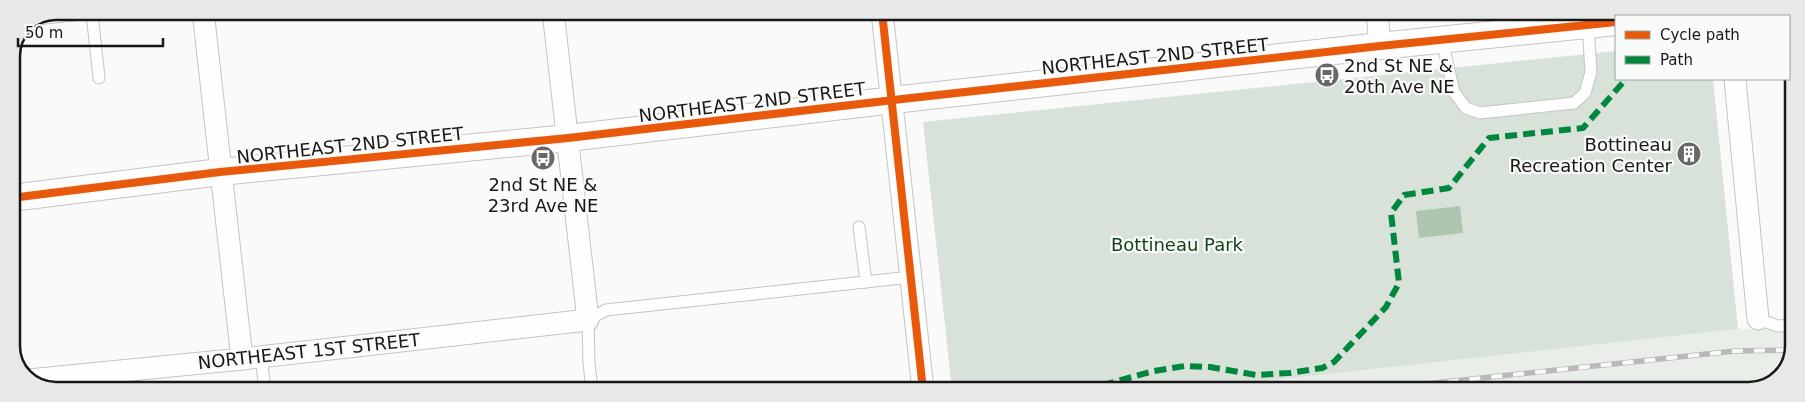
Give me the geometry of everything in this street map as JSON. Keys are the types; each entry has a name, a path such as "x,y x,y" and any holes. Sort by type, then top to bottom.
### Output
{"street":[{"path":"204,20 220,172 252,358"},
{"path":"554,20 588,320"},
{"path":"883,20 922,382"},
{"path":"1378,20 1380,46"},
{"name":"NORTHEAST 2ND STREET","path":"20,197 220,172 568,138 1380,46 1615,22"},
{"path":"1735,80 1758,319"},
{"name":"NORTHEAST 1ST STREET","path":"42,379 252,358 588,320"}],"lane":[{"path":"93,20 99,78"},
{"path":"1442,40 1454,92 1466,108 1480,113 1574,103 1585,93 1591,72 1588,25"},
{"path":"859,227 866,282"},
{"path":"591,382 588,320 606,310 911,277"},
{"path":"1758,319 1778,326 1785,326"},
{"path":"252,358 262,382"}],"path":[{"path":"1404,72 1406,86 1458,124 1463,186"},
{"path":"1370,323 1364,257 1357,248 1352,212 1345,206 1341,167 1406,86"},
{"path":"1583,128 1582,159 1590,235 1604,251 1624,259"},
{"path":"1365,268 1397,264 1420,271 1467,264 1485,244 1478,185 1449,188"}],"shaded area":[{"path":"1460,206 1463,233 1419,238 1416,211"},
{"path":"1738,329 1785,330 1784,353 1780,364 1773,373 1754,382 1257,382"}],"green space":[{"name":"Bottineau Park","path":"1615,51 1615,80 1713,80 1738,329 1257,382 951,382 923,122"}],"railway":[{"path":"1444,382 1735,351 1784,350"}],"marked path":[{"path":"1114,382 1154,371 1185,366 1210,367 1256,375 1322,368 1334,362 1386,307 1399,283 1391,213 1404,195 1449,188 1489,138 1583,128 1625,80"}],"cycle path":[{"path":"883,20 922,382"},
{"path":"20,197 220,172 568,138 1380,46 1615,22"}],"place":[{"name":"2nd St NE & 20th Ave NE","path":"1327,75"},
{"name":"Bottineau Recreation Center","path":"1689,154"},
{"name":"2nd St NE & 23rd Ave NE","path":"543,158"}]}
